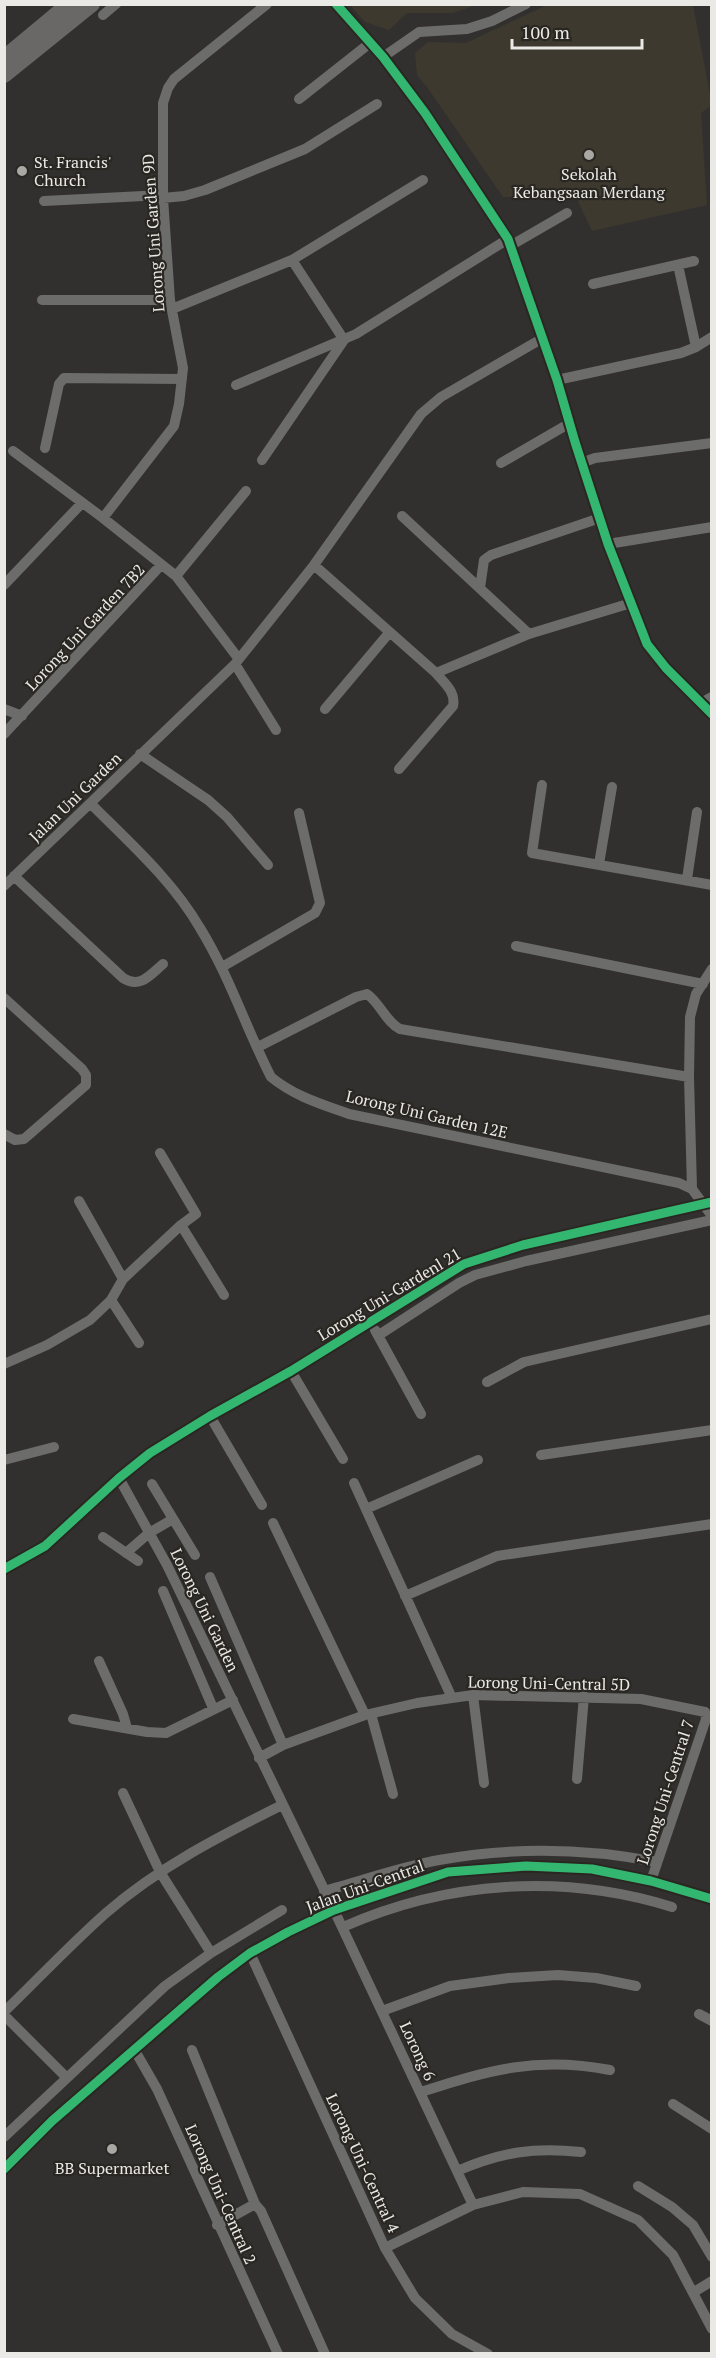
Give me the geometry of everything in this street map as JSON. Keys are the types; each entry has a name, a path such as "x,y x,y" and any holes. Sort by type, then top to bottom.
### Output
{"highway":[{"path":"4,57 69,4"},
{"path":"4,75 97,10"}],"street":[{"path":"97,10 116,4"},
{"name":"Lorong Uni Garden 9D","path":"103,518 174,426 179,404 183,368 171,305 163,196 163,103 174,79 267,4"},
{"path":"336,4 383,57 425,112 509,242 557,380 581,463 608,543 647,644 666,668 711,714"},
{"path":"383,57 419,32 467,29 492,21 526,4"},
{"path":"299,99 370,43"},
{"path":"44,201 184,196 205,190 305,148 376,104"},
{"path":"42,300 171,305 292,260 423,180"},
{"path":"236,384 344,340 509,242 567,213"},
{"path":"292,260 344,340"},
{"path":"593,284 694,261"},
{"path":"678,265 696,347"},
{"path":"557,380 681,353 711,337"},
{"name":"Jalan Uni Garden","path":"4,886 237,661 314,565 422,414 441,397 543,338"},
{"path":"262,460 344,340"},
{"path":"45,448 59,384 64,378 182,379"},
{"path":"501,463 570,423"},
{"path":"581,463 595,458 711,443"},
{"path":"13,451 176,576 237,661 276,730"},
{"path":"176,576 246,491"},
{"path":"4,585 81,502"},
{"path":"402,516 529,634"},
{"path":"480,588 484,560 491,555 600,518"},
{"path":"608,543 711,527"},
{"name":"Lorong Uni Garden 7B2","path":"4,734 161,565"},
{"path":"314,565 436,674 453,693 455,698 453,706 399,769"},
{"path":"436,674 529,634 631,603"},
{"path":"325,709 389,633"},
{"path":"700,703 711,697"},
{"path":"4,709 22,716"},
{"path":"140,754 208,800 227,817 268,865"},
{"path":"542,786 531,853 711,885"},
{"path":"599,864 612,787"},
{"path":"91,804 158,871 190,912 222,967 258,1047 356,997 368,994 377,1001 394,1026 400,1029 689,1077"},
{"path":"687,879 697,812"},
{"path":"222,967 315,913 320,903 299,813"},
{"path":"14,876 131,983 140,983 163,964"},
{"path":"516,946 703,984"},
{"path":"711,969 696,994 690,1017 689,1077 692,1189 708,1203 711,1216"},
{"path":"4,998 82,1069 86,1076 86,1085 24,1139 15,1140 4,1134"},
{"name":"Lorong Uni Garden 12E","path":"258,1047 271,1077 281,1085 310,1101 349,1114 679,1183 692,1189"},
{"path":"4,1364 47,1345 90,1320 111,1300 123,1280 181,1225 196,1214 160,1153"},
{"path":"79,1201 123,1280"},
{"name":"Lorong Uni-Gardenl 21","path":"4,1569 45,1546 119,1478 150,1453 210,1416 291,1371 464,1264 523,1245 708,1203"},
{"path":"379,1335 459,1283 476,1275 526,1261 711,1220"},
{"path":"181,1225 224,1295"},
{"path":"523,1245 526,1261"},
{"path":"111,1300 139,1343"},
{"path":"487,1382 524,1362 711,1319"},
{"path":"370,1322 421,1414"},
{"path":"291,1371 344,1459"},
{"path":"210,1416 262,1505"},
{"path":"541,1455 711,1430"},
{"path":"4,1460 54,1447"},
{"path":"366,1509 478,1460"},
{"name":"Lorong Uni Garden","path":"119,1478 167,1565 282,1806"},
{"path":"354,1483 452,1698"},
{"path":"152,1484 195,1556"},
{"path":"126,1553 149,1533 173,1519"},
{"path":"273,1523 368,1714 393,1794"},
{"path":"405,1596 497,1556 711,1524"},
{"path":"103,1537 138,1561"},
{"path":"210,1577 283,1745"},
{"path":"163,1591 213,1708"},
{"path":"99,1661 127,1728"},
{"path":"473,1695 484,1783"},
{"name":"Lorong Uni-Central 5D","path":"259,1758 283,1745 368,1714 417,1703 473,1695 641,1699 705,1712"},
{"path":"577,1779 584,1696"},
{"path":"73,1719 157,1734 166,1733 233,1700"},
{"name":"Lorong Uni-Central 7","path":"651,1881 706,1719 705,1712"},
{"path":"123,1793 160,1872 211,1953"},
{"path":"66,2078 4,2014 107,1913 160,1872 214,1839 282,1806"},
{"name":"Lorong 6","path":"282,1806 343,1928 473,2205"},
{"path":"324,1892 438,1860 516,1851 588,1851 657,1862"},
{"name":"Jalan Uni-Central","path":"4,2169 52,2121 218,1977 250,1953 334,1910 448,1872 526,1866 592,1869 651,1881 711,1899"},
{"path":"343,1928 377,1912 429,1898 516,1885 586,1887 638,1896 672,1907"},
{"path":"4,2137 165,1986 211,1953 282,1910"},
{"name":"Lorong Uni-Central 4","path":"250,1953 385,2248 415,2298 452,2334 488,2354"},
{"path":"382,2011 450,1986 508,1978 577,1976 636,1986"},
{"path":"699,2014 711,2021"},
{"name":"Lorong Uni-Central 2","path":"134,2049 157,2089 217,2225 278,2354"},
{"path":"192,2050 255,2204 261,2211 325,2354"},
{"path":"421,2092 481,2073 529,2064 561,2064 610,2070"},
{"path":"673,2104 711,2129"},
{"path":"457,2170 489,2157 521,2150 552,2149 581,2152"},
{"path":"638,2186 672,2207 693,2225 711,2258"},
{"path":"385,2248 473,2205 523,2192 580,2194 638,2220 673,2255 711,2329"},
{"path":"217,2225 255,2204"},
{"path":"694,2292 711,2281"}],"shaded area":[{"path":"350,5 476,5 453,13 407,13 389,30 365,22"},
{"name":"Sekolah Kebangsaan Merdang","path":"547,5 693,5 711,100 711,106 701,113 707,205 592,231 576,197 503,197 417,75 415,53 428,42 466,43"}],"cycle path":[{"path":"336,4 383,57 425,113 508,239 557,380 608,544 647,644 666,668 712,714"},
{"path":"4,1569 45,1546 119,1478 150,1453 210,1416 291,1371 464,1264 523,1245 712,1202"},
{"path":"4,2169 52,2121 218,1977 250,1953 334,1910 448,1872 526,1866 592,1869 651,1881 712,1899"}],"place":[{"name":"Sekolah Kebangsaan Merdang","path":"589,155"},
{"name":"St. Francis' Church","path":"22,171"},
{"name":"BB Supermarket","path":"112,2149"}]}
